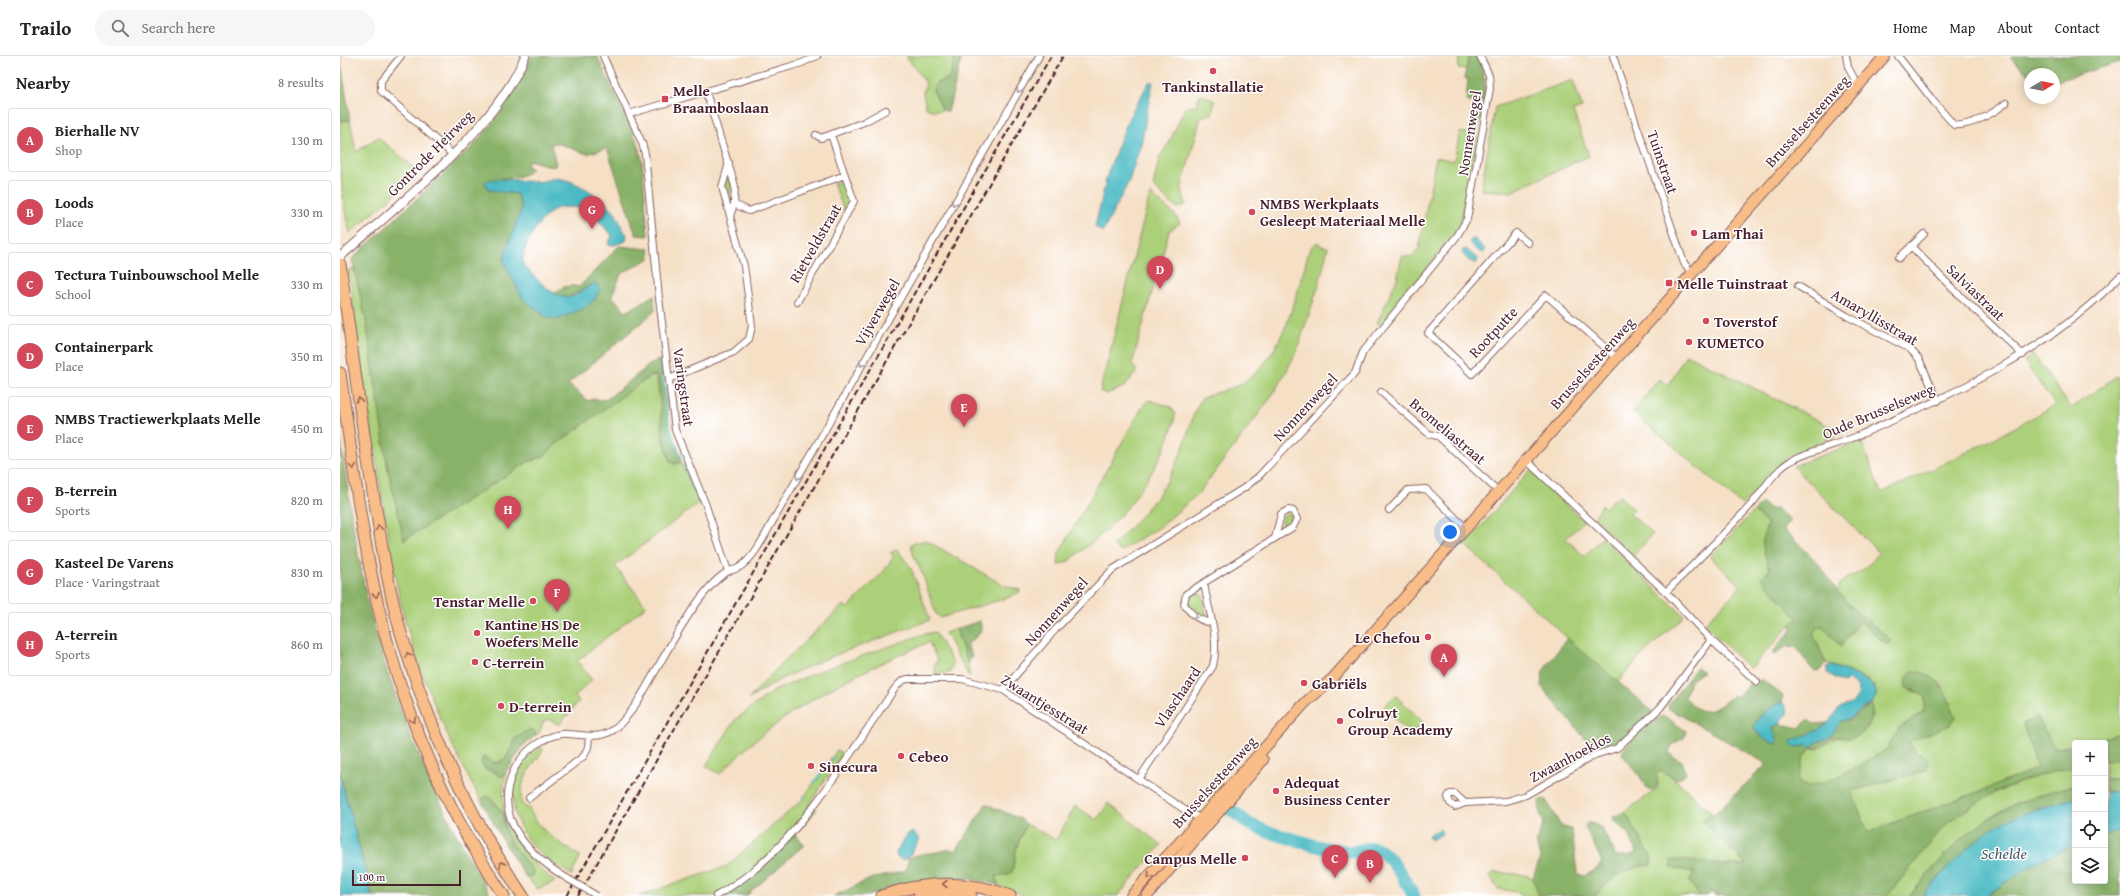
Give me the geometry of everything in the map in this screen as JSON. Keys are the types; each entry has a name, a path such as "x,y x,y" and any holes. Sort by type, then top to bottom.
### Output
{"highway":[{"path":"340,264 371,481 384,557 400,632 419,692 456,781 485,835 524,896"},
{"path":"340,373 356,486 370,563 387,641 420,739 447,796 474,847 504,896"},
{"path":"882,896 913,887 943,883 970,885 1010,896"},
{"path":"919,896 940,894 971,896"}],"main road":[{"name":"Brusselsesteenweg","path":"1147,896 1199,832 1314,703 1322,690 1885,56"},
{"name":"Brusselsesteenweg","path":"1131,896 1305,703 1322,690"}],"street":[{"path":"401,56 381,81 381,91 452,154"},
{"name":"Gontrode Heirweg","path":"340,257 452,154 492,111 506,92 525,56"},
{"name":"Varingstraat","path":"603,56 642,143 645,154 675,430 704,498 728,571"},
{"path":"629,114 802,63 817,56"},
{"name":"Vijverwegel","path":"728,571 739,568 749,558 762,540 1039,56"},
{"name":"Nonnenwegel","path":"1003,690 1056,629 1112,570 1249,485 1355,373 1363,352 1457,236 1467,219 1490,88 1489,75 1480,56"},
{"name":"Tuinstraat","path":"1613,56 1684,263 1692,273"},
{"path":"1846,56 1848,67 1858,86"},
{"path":"1898,56 1954,125 1960,126 1980,118 2006,103"},
{"path":"706,92 735,186 734,204 730,216"},
{"path":"816,136 821,138 831,135 886,110"},
{"name":"Rietveldstraat","path":"797,302 854,201 831,135"},
{"path":"669,379 734,352 749,339 752,326 744,266 722,187 729,163"},
{"name":"Rietveldstraat","path":"734,204 749,211 845,175"},
{"name":"Rootputte","path":"1528,243 1516,233 1428,333 1472,374 1546,295 1617,358"},
{"path":"1899,258 1924,234"},
{"name":"Salviastraat","path":"1911,246 1951,287 2023,355"},
{"name":"Oude Brusselseweg","path":"1666,592 1750,506 1766,485 1791,460 1851,439 1984,378 2023,355 2069,323 2120,276"},
{"name":"Amaryllisstraat","path":"1798,286 1847,316 1910,349 1919,359 1938,400"},
{"name":"Bromeliastraat","path":"1381,392 1429,434 1438,436 1498,491"},
{"path":"1526,460 1666,592 1711,640 1757,682"},
{"path":"1388,510 1408,490 1426,489 1466,528"},
{"path":"1212,623 1202,622 1188,611 1184,604 1186,594 1275,538 1296,524 1296,518 1293,511 1288,510 1280,514 1275,538"},
{"path":"597,896 539,859 517,833 508,812 507,793 514,768 534,745 562,734 589,737 609,732 628,715 692,611 713,584 728,571"},
{"name":"Vlaschaard","path":"1139,778 1213,666 1216,654 1216,637 1204,583"},
{"name":"Zwaanhoeklos","path":"1465,803 1506,801 1526,795 1595,755 1617,748 1660,708 1711,640"},
{"name":"Zwaantjesstraat","path":"716,896 754,870 796,827 819,798 902,681 962,679 1003,690 1200,819"},
{"path":"529,798 584,756 588,747 589,737"},
{"path":"1199,832 1200,819 1213,816"}],"green space":[{"path":"340,56 350,120 340,121"},
{"path":"531,56 597,56 638,143 642,160 648,236 636,235 607,148 587,154 557,143 551,144 556,165 553,167 529,160 527,166 532,169 529,172 520,176 494,180 489,190 517,194 522,207 504,257 505,264 523,299 558,319 584,308 590,285 568,298 553,294 565,287 579,287 619,246 649,249 650,258 621,274 612,296 626,312 654,295 655,311 568,384 588,401 595,398 600,400 607,399 652,363 659,360 661,361 669,424 681,462 675,464 671,462 663,440 658,379 656,375 650,376 558,443 544,456 528,462 404,540 388,470 366,320 352,259 471,148 492,124 518,85"},
{"path":"906,56 955,56 950,78 944,79 933,90 943,110 934,111 926,108 923,93 926,83"},
{"path":"955,56 962,56 948,112 943,110 933,90 936,83 950,78"},
{"path":"1460,56 1469,56 1466,69 1458,68"},
{"path":"1469,56 1476,56 1484,78 1484,101 1476,103 1466,101 1468,79 1464,78"},
{"path":"2010,56 2120,56 2120,62 2060,80 2060,68 2024,68 2024,71"},
{"path":"1573,80 1582,108 1573,111 1589,156 1511,192 1481,190 1495,107"},
{"path":"1200,94 1215,101 1212,114 1201,117 1181,190 1186,203 1184,206 1178,208 1168,201 1153,186 1160,156 1169,143 1185,108 1196,105"},
{"path":"1475,109 1481,114 1460,224 1453,236 1380,325 1377,323 1397,279 1402,256 1411,257 1419,248 1436,157 1454,161 1460,132 1471,134"},
{"path":"350,120 356,152 378,137 420,173 350,233 342,192 340,121"},
{"path":"727,178 729,178 732,186 729,195 725,188"},
{"path":"841,182 846,185 851,200 845,212 833,183"},
{"path":"1150,194 1175,215 1180,223 1169,231 1132,364 1137,371 1124,387 1107,394 1100,391"},
{"path":"1318,242 1321,246 1328,247 1319,284 1297,350 1283,378 1269,400 1199,493 1160,527 1120,551 1113,545 1143,514 1160,493 1180,455 1195,412 1202,398 1244,382 1258,371 1270,356 1288,321 1310,248"},
{"name":"Tenstar Melle","path":"354,269 366,320 388,470 404,540 528,462 544,456 558,443 639,383 656,375 661,405 663,440 671,462 675,464 681,462 699,503 615,566 646,606 577,661 592,680 575,696 579,701 559,725 548,719 543,722 540,732 536,735 535,731 517,741 512,746 505,758 499,762 494,763 488,758 483,757 485,769 503,776 506,773 503,792 504,808 512,835 530,858 555,882 537,889 525,876 529,877 506,833 504,815 496,803 485,797 481,800 470,781 440,719 423,676 409,634 393,563 372,436 348,270"},
{"path":"1686,354 1843,433 1787,457 1742,505 1633,412 1659,379 1669,385"},
{"path":"2033,354 2071,408 2117,376 2120,380 2120,779 2108,779 2108,740 2072,740 2072,746 2054,748 2038,718 2023,723 2037,768 1992,787 1868,832 1851,791 1922,772 1916,753 1908,741 1950,725 1956,717 1940,682 1910,691 1921,693 1926,698 1924,712 1899,728 1887,749 1831,780 1810,786 1802,784 1798,780 1804,756 1811,748 1818,749 1836,737 1846,738 1867,728 1871,721 1871,704 1874,700 1875,687 1871,683 1859,676 1826,663 1813,633 1817,627 1822,626 1829,632 1860,621 1887,645 1891,640 1850,606 1837,591 1844,580 1857,574 1879,553 1793,466 1861,441 1881,493 1903,483 1990,440 2055,405 2024,361"},
{"path":"1149,400 1171,407 1175,414 1174,423 1164,449 1156,464 1139,492 1118,518 1094,541 1073,558 1064,564 1058,565 1059,553 1144,404"},
{"path":"340,436 351,515 366,593 389,678 413,742 427,774 457,836 491,896 372,896 340,775"},
{"path":"1530,470 1584,521 1566,539 1584,556 1602,538 1684,616 1641,656 1617,683 1465,545"},
{"path":"1619,496 1634,509 1630,514 1653,534 1633,556 1594,518 1602,505 1605,508 1613,499 1615,501"},
{"path":"1762,503 1773,510 1776,508 1790,521 1783,528 1818,563 1837,591 1850,606 1891,640 1887,645 1860,621 1841,646 1822,626 1817,627 1813,634 1826,663 1821,670 1815,671 1811,668 1796,647 1787,646 1774,655 1772,653 1793,628 1790,626 1797,618 1761,578 1770,569 1765,557 1763,546 1765,530 1768,524 1754,511"},
{"path":"1754,511 1768,524 1764,534 1764,545 1769,568 1791,611 1797,618 1750,669 1704,624 1741,586 1710,557"},
{"path":"1287,513 1292,515 1292,523 1281,529 1282,517"},
{"path":"926,540 1003,585 1020,590 1020,592 1007,598 940,618 936,614 922,573 914,557 911,544"},
{"path":"897,549 911,568 930,620 825,659 781,679 749,699 783,662 843,605 848,608 884,571 894,556 890,553"},
{"path":"1195,591 1202,595 1207,616 1205,619 1200,617 1187,603 1189,595"},
{"path":"980,621 981,629 979,634 968,643 968,648 972,656 968,664 956,629"},
{"path":"956,629 968,664 970,676 968,675 945,633"},
{"path":"935,632 953,663 950,673 935,674 935,663 938,662 929,642 871,668 817,697 767,731 743,751 720,774 706,766 735,720 772,692 819,671 924,634"},
{"path":"1567,638 1653,712 1617,744 1601,749 1587,741 1541,686 1543,671"},
{"path":"1697,667 1703,672 1690,681 1685,697 1698,709 1704,711 1715,709 1734,695 1737,697 1751,682 1754,686 1761,679 1783,696 1782,702 1769,709 1758,719 1754,728 1758,734 1773,743 1777,738 1772,727 1781,724 1799,728 1808,720 1814,724 1828,723 1817,731 1791,741 1799,747 1822,741 1841,721 1851,719 1871,704 1871,720 1865,730 1857,736 1851,738 1832,738 1820,747 1811,748 1804,756 1798,780 1802,784 1810,786 1831,780 1887,749 1899,728 1924,712 1925,698 1921,693 1906,688 1905,679 1912,671 1922,673 1936,680 1949,700 1956,717 1950,725 1908,742 1916,753 1925,756 1928,763 1927,770 1851,791 1868,832 1992,787 2037,768 2023,723 2038,717 2054,748 2072,746 2072,767 2031,778 1994,793 1970,807 1945,825 1887,896 1715,896 1712,892 1707,896 1700,896 1689,881 1694,872 1672,868 1671,860 1728,865 1747,865 1702,821 1711,813 1714,814 1767,764 1668,708 1668,705"},
{"path":"1395,695 1423,722 1411,735 1383,708"},
{"path":"1664,716 1686,731 1684,738 1673,744 1669,752 1672,756 1682,761 1686,773 1683,777 1675,779 1661,770 1656,775 1658,784 1653,791 1647,788 1639,775 1622,754 1628,745 1647,725"},
{"path":"531,729 536,735 523,746 503,776 500,777 493,770 485,769 481,763 483,757 495,763 502,761 511,751 514,739"},
{"path":"2120,733 2120,760 2108,761 2108,740 2098,740"},
{"path":"541,746 543,751 523,782 521,797 522,805 529,808 538,823 550,836 580,856 572,875 556,866 531,844 523,833 514,809 513,796 519,770 527,758"},
{"path":"837,750 842,753 810,804 817,810 773,858 756,873 721,896 639,896 727,866 802,800"},
{"path":"2072,767 2072,786 2046,793 2005,809 1979,825 1959,841 1909,896 1887,896 1945,825 1970,807 1994,793 2031,778"},
{"path":"1661,770 1675,779 1711,813 1702,821 1747,865 1719,865 1681,860 1695,872 1689,881 1700,896 1595,896 1620,874 1635,868 1651,865 1651,857 1625,812 1657,789 1658,784 1656,775"},
{"path":"2108,779 2120,779 2120,792 2108,792"},
{"path":"2072,786 2072,799 2036,808 1944,871 1922,896 1909,896 1937,864 1967,834 2005,809 2046,793"},
{"path":"485,797 490,797 504,815 504,824 509,841 533,871 532,876 525,876 502,839 481,800"},
{"path":"1542,799 1546,800 1561,826 1572,830 1577,873 1583,876 1588,874 1596,869 1602,862 1585,827 1587,823 1592,823 1601,828 1616,856 1628,856 1636,853 1628,834 1614,821 1613,817 1625,812 1651,857 1651,865 1635,868 1620,874 1595,896 1539,896 1533,878 1540,858 1536,841 1544,823 1540,814 1539,801"},
{"path":"1108,803 1161,845 1118,896 1025,896 998,885 995,876 1007,875 1012,872 1017,846 1026,824 1056,840 1075,806 1097,820"},
{"path":"986,804 1021,819 1026,824 1017,846 1012,872 1007,875 996,876 998,885 971,879 943,878 900,884 868,896 834,896 870,879 905,871 909,858 914,856 949,849 956,851"},
{"path":"2120,830 2120,896 1986,896 2036,862 2072,846 2072,884 2108,884 2108,834"},
{"path":"796,834 804,845 746,896 721,896 742,883 761,868"},
{"path":"1176,853 1178,853 1143,896 1134,896"},
{"path":"1493,872 1526,875 1533,878 1539,896 1521,896 1517,892 1498,889 1489,876"}],"water":[{"path":"1149,82 1153,82 1141,144 1129,181 1103,232 1095,227 1108,172 1128,120"},
{"path":"553,178 569,181 578,185 603,201 615,213 627,235 626,241 614,245 608,244 612,236 586,208 558,208 552,211 538,225 527,243 524,252 523,260 525,267 547,288 561,296 574,296 596,283 600,290 594,300 584,308 558,319 548,318 523,299 505,264 504,257 522,207 517,194 489,190 484,182 510,179 538,182"},
{"path":"1472,239 1475,239 1485,249 1484,253 1478,251 1470,244 1469,242"},
{"path":"1464,249 1478,259 1477,263 1466,258 1462,252"},
{"path":"1832,666 1868,681 1874,687 1876,693 1874,700 1851,717 1841,721 1830,737 1815,743 1811,748 1808,745 1799,747 1792,746 1791,741 1820,729 1828,723 1840,708 1851,703 1857,696 1858,690 1855,684 1848,680 1844,683 1827,673 1827,667"},
{"path":"1782,702 1786,707 1788,714 1781,720 1781,724 1772,727 1777,738 1777,744 1770,742 1758,734 1754,728 1761,716 1769,709"},
{"path":"340,775 372,896 340,896"},
{"path":"2108,792 2120,792 2120,830 2108,834"},
{"name":"Schelde","path":"2072,799 2072,846 2036,862 1986,896 1922,896 1961,854 1987,832 2018,816"},
{"path":"1440,829 1442,834 1431,840 1428,835"},
{"path":"912,832 920,839 908,858 903,860 897,857 896,852 907,835"}],"waterway":[{"path":"662,367 669,426 682,459"},
{"path":"684,466 699,502"},
{"path":"814,783 833,758"},
{"path":"1230,809 1249,824 1268,832 1324,848 1351,852 1370,848 1378,850 1390,860 1414,896"}],"railway":[{"path":"567,896 1051,56"},
{"path":"578,896 1063,56"}],"place":[{"name":"Tankinstallatie","path":"1213,71"},
{"name":"Melle Braamboslaan","path":"665,99"},
{"name":"NMBS Werkplaats Gesleept Materiaal Melle","path":"1252,212"},
{"name":"Kasteel De Varens","path":"592,229"},
{"name":"Lam Thai","path":"1694,233"},
{"name":"Melle Tuinstraat","path":"1669,283"},
{"name":"Containerpark","path":"1160,289"},
{"name":"Toverstof","path":"1706,321"},
{"name":"KUMETCO","path":"1689,342"},
{"name":"NMBS Tractiewerkplaats Melle","path":"964,427"},
{"name":"A-terrein","path":"508,529"},
{"name":"Tenstar Melle","path":"533,601"},
{"name":"B-terrein","path":"557,612"},
{"name":"Kantine HS De Woefers Melle","path":"477,633"},
{"name":"Le Chefou","path":"1428,637"},
{"name":"C-terrein","path":"475,662"},
{"name":"Bierhalle NV","path":"1444,677"},
{"name":"Gabriëls","path":"1304,683"},
{"name":"D-terrein","path":"501,706"},
{"name":"Colruyt Group Academy","path":"1340,721"},
{"name":"Cebeo","path":"901,756"},
{"name":"Sinecura","path":"811,766"},
{"name":"Adequat Business Center","path":"1276,791"},
{"name":"Campus Melle","path":"1245,858"},
{"name":"Tectura Tuinbouwschool Melle","path":"1335,878"},
{"name":"Loods","path":"1370,883"}]}
